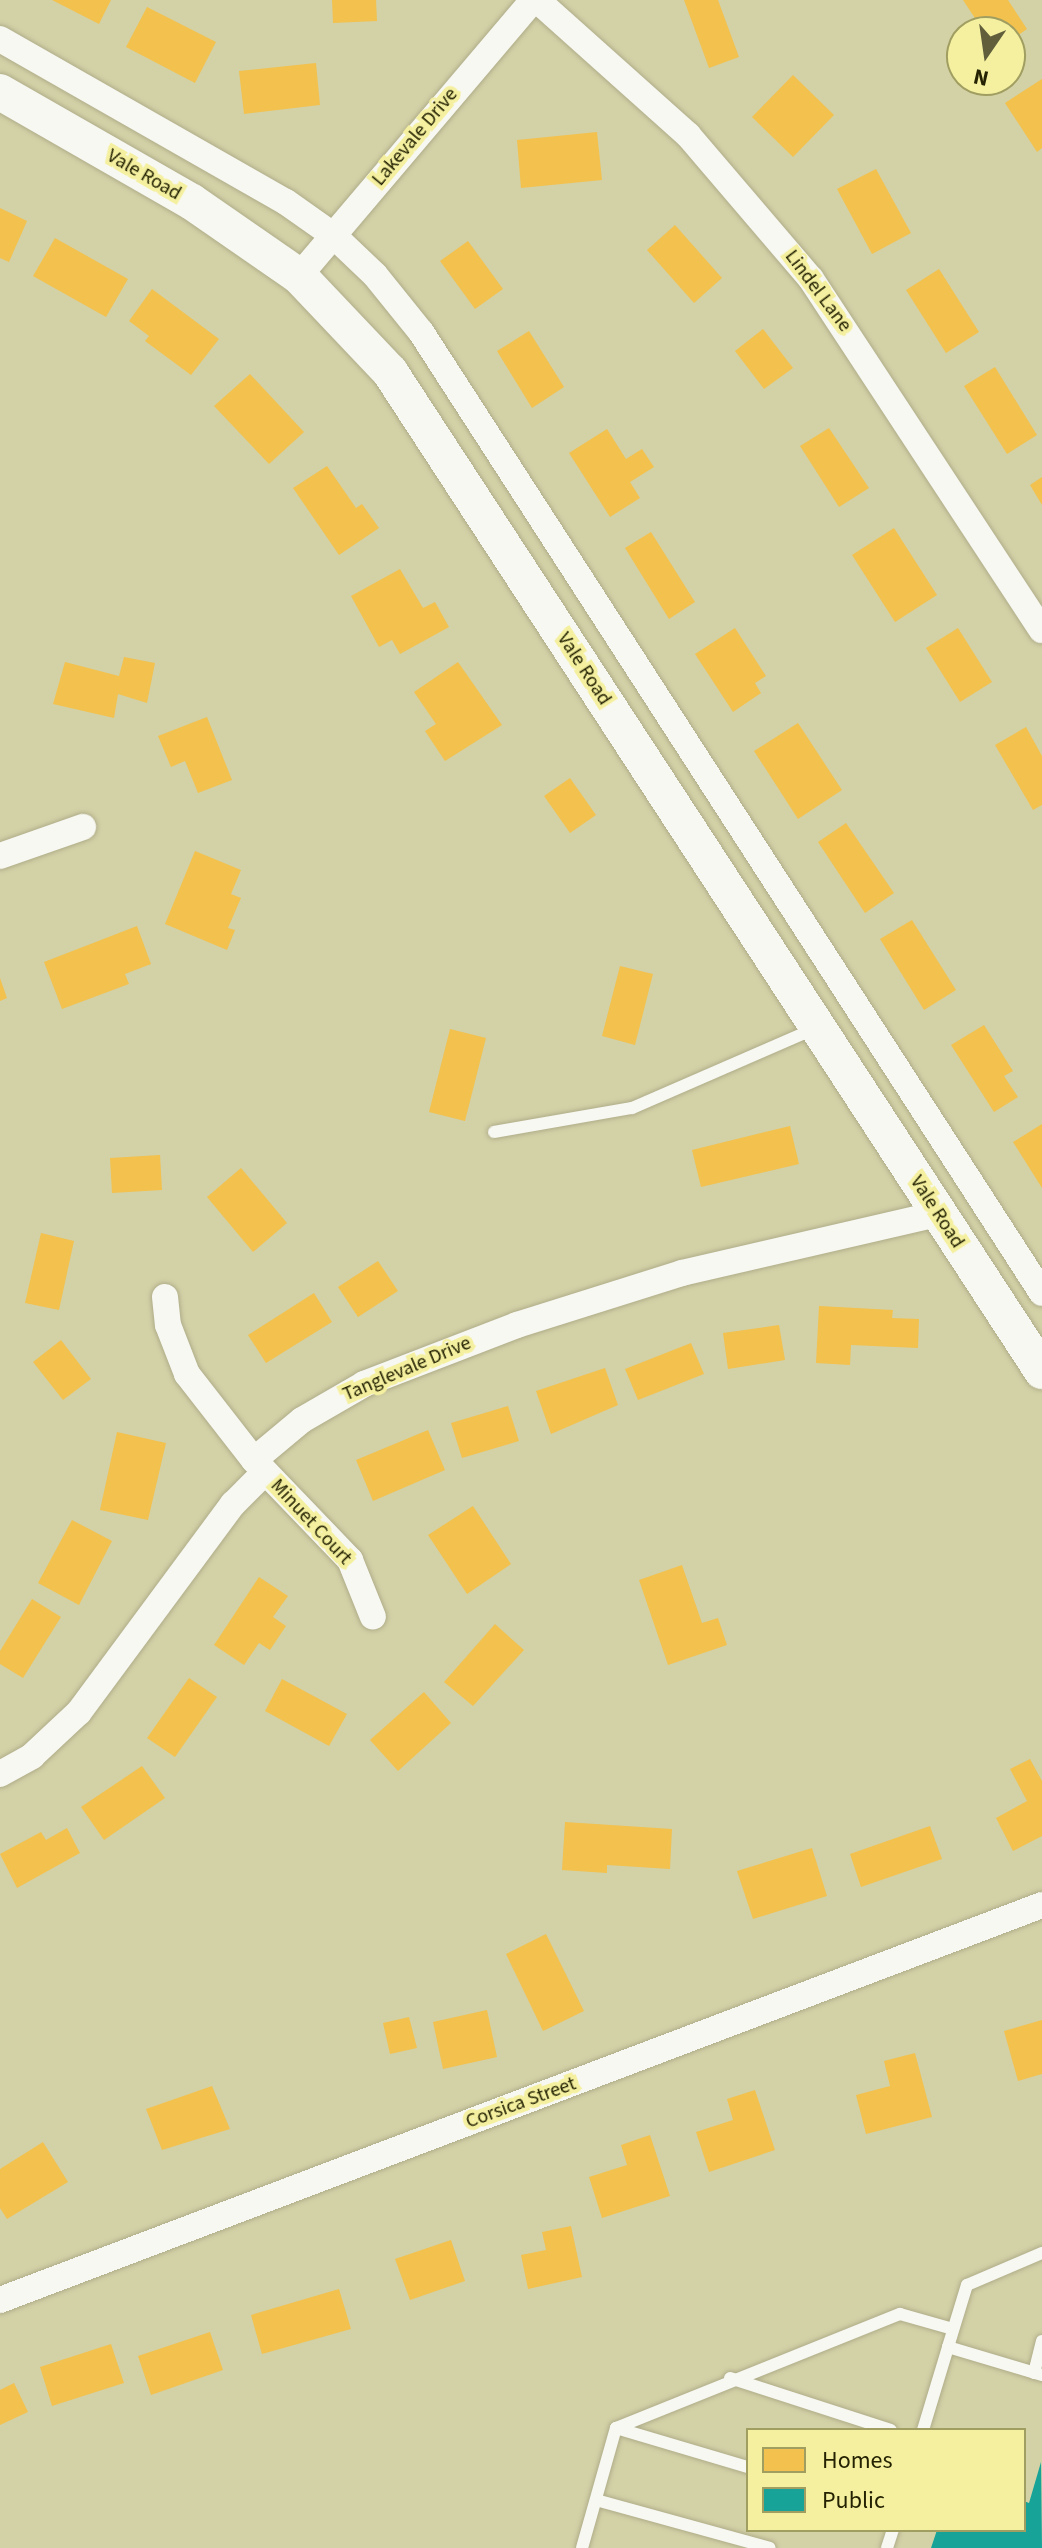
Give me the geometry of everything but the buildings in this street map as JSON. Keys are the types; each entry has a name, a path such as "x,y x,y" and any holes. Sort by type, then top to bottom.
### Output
{"main road":[{"name":"Vale Road","path":"0,92 192,202 299,276 390,372 1042,1371"}],"street":[{"name":"Lakevale Drive","path":"299,276 535,0"},
{"name":"Lindel Lane","path":"535,0 688,135 811,279 1042,630"},
{"path":"0,39 286,202 333,235 375,275 421,332 1042,1293"},
{"path":"0,856 83,827"},
{"name":"Tanglevale Drive","path":"0,1774 32,1756 79,1712 259,1466 302,1420 364,1384 517,1325 682,1273 938,1214"},
{"name":"Minuet Court","path":"165,1297 168,1325 187,1374 259,1466 350,1560 373,1617"},
{"name":"Corsica Street","path":"0,2300 1042,1905"}],"lane":[{"path":"494,1132 632,1108 817,1028"},
{"path":"924,2428 967,2285 1042,2253"},
{"path":"616,2428 730,2378 900,2314 953,2329"},
{"path":"948,2347 1038,2374 1042,2341"},
{"path":"730,2378 885,2428"},
{"path":"616,2428 746,2466"},
{"path":"582,2548 616,2428"},
{"path":"596,2500 770,2548"}]}
